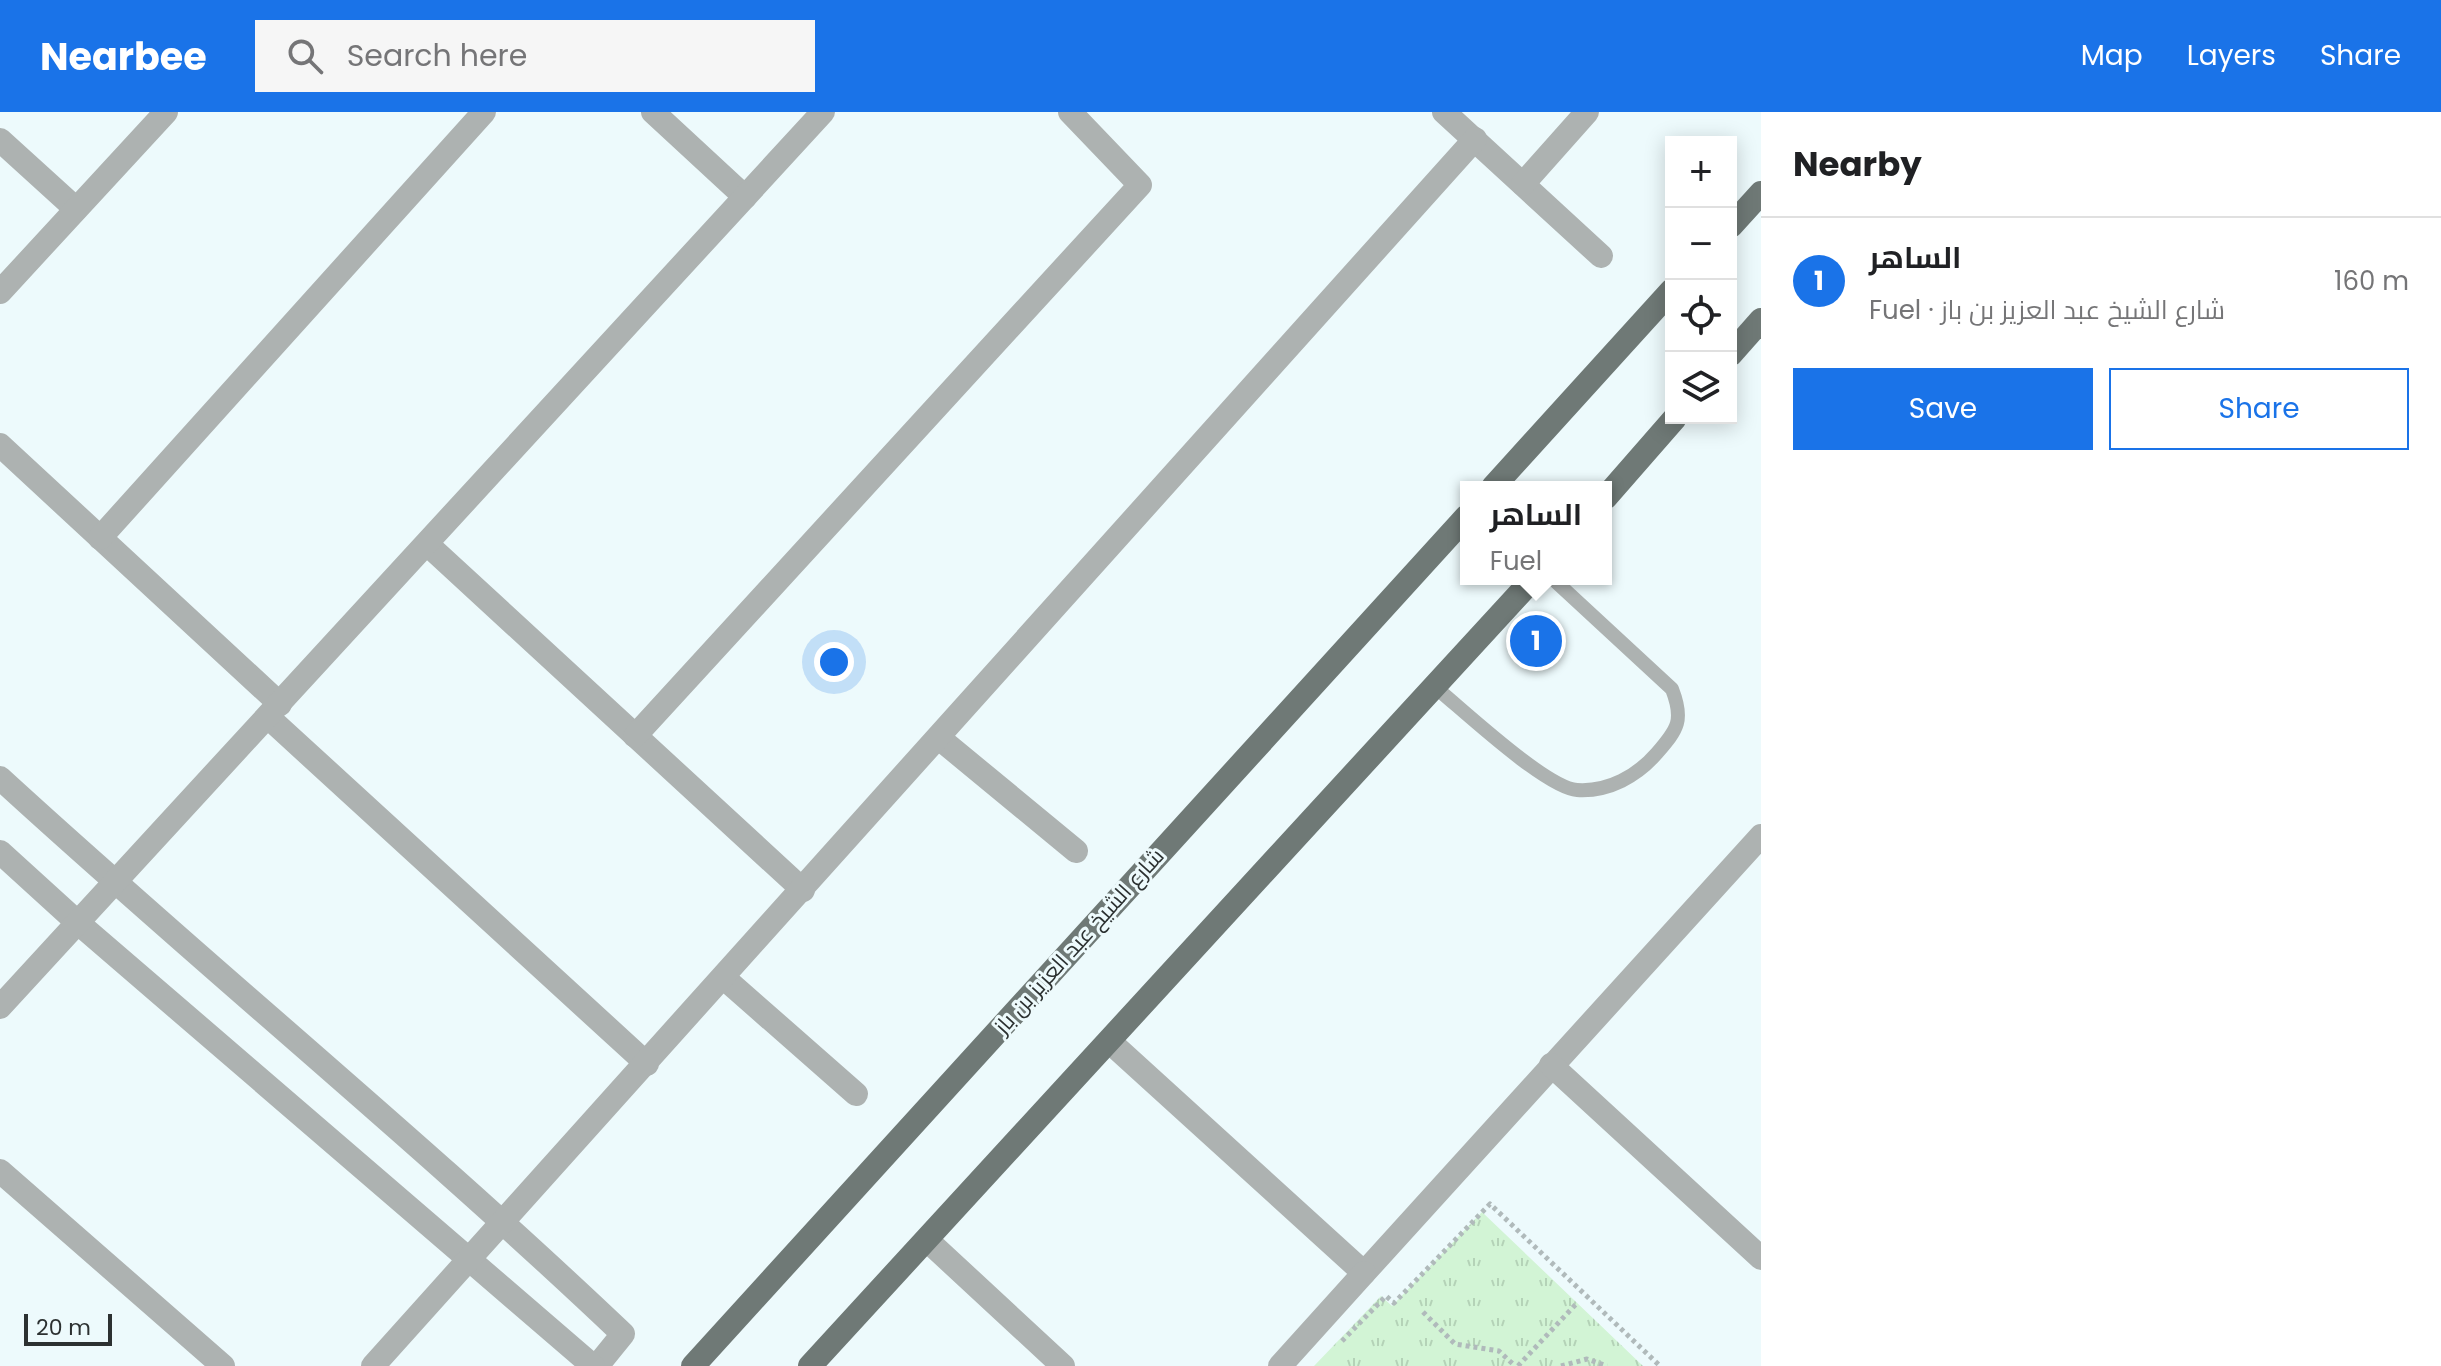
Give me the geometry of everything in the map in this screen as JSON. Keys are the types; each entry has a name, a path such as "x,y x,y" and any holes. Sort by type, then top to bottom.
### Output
{"main road":[{"path":"1737,219 1761,193"},
{"path":"1498,481 1665,298"},
{"path":"1733,352 1761,320"},
{"path":"1612,490 1670,424"},
{"name":"شارع الشيخ عبد العزيز بن باز","path":"693,1366 1460,524"},
{"path":"810,1366 1528,585"}],"street":[{"path":"0,292 166,112"},
{"path":"100,538 484,112"},
{"path":"653,112 745,197"},
{"path":"0,1007 823,112"},
{"path":"635,736 1140,185 1070,112"},
{"path":"1444,112 1601,256"},
{"path":"1523,184 1587,112"},
{"path":"373,1366 473,1259 1475,139"},
{"path":"0,140 76,209"},
{"path":"0,445 647,1064"},
{"path":"427,544 803,890"},
{"path":"939,738 1076,851"},
{"path":"0,778 115,884 505,1222 623,1334 595,1366 77,922 0,852"},
{"path":"1280,1366 1761,836"},
{"path":"724,978 856,1094"},
{"path":"1110,1042 1364,1273"},
{"path":"1551,1065 1761,1258"},
{"path":"0,1171 223,1366"},
{"path":"928,1241 1063,1366"}],"lane":[{"path":"1435,687 1547,778 1576,790 1618,784 1643,769 1674,733 1680,710 1672,689 1559,585"}],"path":[{"path":"1338,1346 1386,1296 1394,1303 1490,1204 1660,1366"},
{"path":"1423,1312 1455,1344 1499,1351 1516,1366 1577,1303"},
{"path":"1561,1366 1587,1359 1607,1366"}],"green space":[{"path":"1482,1212 1643,1366 1314,1366 1381,1296 1392,1306"}],"place":[{"name":"الساهر","path":"1536,641"}]}
